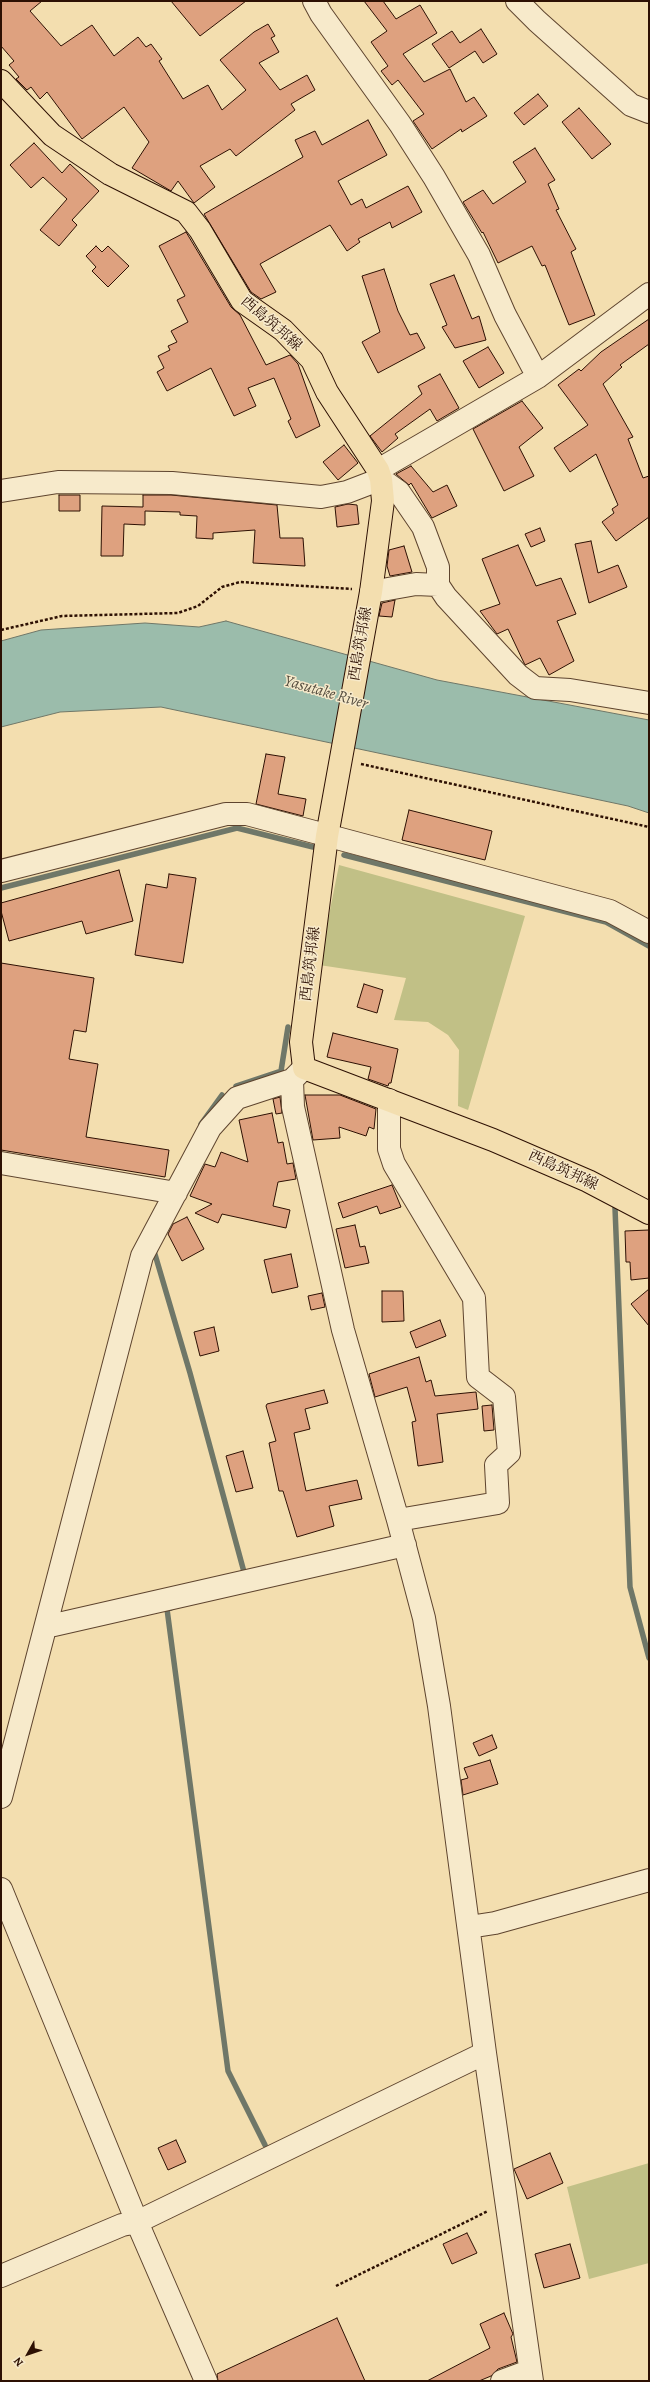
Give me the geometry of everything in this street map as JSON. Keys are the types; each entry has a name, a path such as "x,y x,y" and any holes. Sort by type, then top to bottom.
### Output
{"main road":[{"name":"西島筑邦線","path":"1,81 52,135 110,174 186,212 200,230 242,301 283,330 312,360 344,420 379,474 383,501 371,592 327,836 298,1074 389,1100 493,1140 588,1181 649,1213"}],"street":[{"path":"314,1 321,14 400,124 479,255 505,315 538,377"},
{"path":"517,1 537,21 631,105 649,112"},
{"path":"1,491 58,482 172,483 321,497 347,492 538,377 649,294"},
{"path":"379,474 398,492 423,527 438,567 438,586 446,597 518,675 535,688 570,690 649,703"},
{"path":"371,592 416,584 438,586"},
{"path":"1,871 226,814 247,814 610,911 649,932"},
{"path":"1,1797 142,1256 210,1128 237,1098 298,1074"},
{"path":"298,1074 293,1107 343,1330 398,1520 424,1618 439,1706 485,2053 531,2376 502,2381"},
{"path":"389,1100 389,1149 394,1164 474,1298 478,1377 504,1397 509,1454 496,1465 498,1503 398,1520"},
{"path":"1,1163 176,1193"},
{"path":"46,1622 54,1625 405,1545"},
{"path":"469,1927 495,1923 649,1880"},
{"path":"1,1890 137,2222 206,2381"},
{"path":"1,2276 122,2225 137,2222 485,2053"}],"path":[{"path":"1,630 62,616 178,613 198,606 222,587 240,582 371,592"},
{"path":"341,759 649,828"},
{"path":"336,2286 506,2202"}],"shaded area":[{"path":"339,865 525,916 468,1110 458,1106 459,1050 448,1035 428,1022 394,1020 406,978 319,965"},
{"path":"649,2163 649,2263 589,2279 567,2187"}],"water":[{"name":"Yasutake River","path":"226,621 437,680 649,720 649,813 628,806 161,707 60,712 1,727 1,641 41,630 145,623 199,627"}],"building":[{"path":"1,1 42,1 30,11 61,46 92,25 114,56 138,37 146,47 151,44 162,59 159,61 183,99 208,85 222,110 246,90 220,60 254,32 268,24 275,36 271,38 279,52 259,63 280,90 307,75 315,90 291,104 295,110 236,156 230,149 200,166 215,187 194,203 178,181 171,191 132,168 149,142 124,107 82,139 47,92 40,99 31,87 27,90 16,79 19,77 9,65 14,61 1,46"},
{"path":"171,1 246,1 200,36"},
{"path":"364,1 383,1 396,19 420,5 437,33 403,54 424,82 450,69 466,102 474,97 487,116 462,132 461,129 432,149 413,121 424,114 398,80 392,85 381,71 388,66 371,42 387,31"},
{"path":"481,29 497,54 483,63 475,51 449,68 432,44 452,31 460,43"},
{"path":"538,94 548,106 524,125 514,113"},
{"path":"579,108 611,144 592,159 562,122"},
{"path":"368,120 387,155 338,181 351,205 362,199 366,208 408,186 422,212 392,228 390,222 358,239 360,242 347,251 330,225 260,264 276,292 261,299 251,292 204,214 303,157 295,140 315,131 322,145"},
{"path":"34,143 62,173 70,164 99,191 72,220 77,225 59,246 40,230 67,199 43,177 31,188 10,165"},
{"path":"535,148 555,180 548,184 559,209 556,210 576,249 571,252 595,315 569,325 545,265 542,266 532,246 498,263 483,232 482,233 463,202 483,190 493,204 526,182 513,162"},
{"path":"186,232 231,307 240,315 266,365 290,355 298,364 320,426 296,438 288,421 291,419 274,378 248,388 256,406 234,416 211,368 167,391 157,372 164,368 158,356 170,350 168,346 177,342 171,331 188,322 177,300 185,296 159,246"},
{"path":"96,246 102,252 108,246 129,266 108,287 92,271 96,267 86,256"},
{"path":"384,269 398,311 410,335 417,333 425,348 378,373 362,342 380,332 362,276"},
{"path":"454,275 472,319 479,316 486,340 455,348 442,327 447,325 430,284"},
{"path":"649,319 649,344 620,365 622,367 603,384 633,437 628,439 643,478 649,476 649,517 616,541 602,522 614,513 612,509 618,505 596,454 570,472 554,448 588,425 558,385 579,369 581,371 601,352"},
{"path":"488,347 504,373 479,388 463,361"},
{"path":"440,374 459,408 437,421 430,409 395,434 398,438 382,452 370,436 422,394 418,386"},
{"path":"522,401 543,428 519,447 534,476 504,491 473,429"},
{"path":"344,445 358,463 338,480 323,462"},
{"path":"411,466 433,492 447,485 457,506 432,518 411,483 409,485 396,474"},
{"path":"59,495 80,495 80,511 59,511"},
{"path":"143,495 171,495 277,505 280,538 303,538 305,566 253,563 255,530 213,533 213,539 196,538 197,516 180,515 180,512 145,511 145,525 124,524 123,556 101,556 102,506 143,507"},
{"path":"348,504 357,505 359,524 337,527 335,507"},
{"path":"540,528 545,541 531,547 525,534"},
{"path":"591,541 598,573 618,565 627,587 589,603 575,544"},
{"path":"518,545 536,586 561,578 576,614 557,621 574,661 549,675 540,658 525,665 508,629 497,634 480,611 500,604 482,559"},
{"path":"404,546 412,572 390,576 387,566 389,550"},
{"path":"395,600 392,617 379,616 382,603"},
{"path":"266,754 285,757 278,794 306,799 303,816 256,804"},
{"path":"409,810 492,831 485,860 402,840"},
{"path":"119,870 133,921 86,934 82,921 9,941 1,911 1,903"},
{"path":"169,874 196,878 183,963 135,955 146,884 167,888"},
{"path":"1,963 94,978 86,1032 74,1030 69,1059 98,1064 86,1137 169,1150 165,1177 1,1150"},
{"path":"364,984 383,990 377,1013 357,1007"},
{"path":"333,1033 398,1049 391,1083 389,1083 388,1086 368,1079 371,1067 327,1057"},
{"path":"305,1095 340,1095 376,1109 374,1129 369,1127 366,1136 339,1127 340,1138 313,1140"},
{"path":"280,1097 282,1113 276,1114 273,1099"},
{"path":"272,1113 278,1143 283,1142 287,1164 293,1163 296,1179 278,1182 273,1206 290,1210 286,1228 222,1214 218,1223 195,1213 212,1204 190,1196 205,1164 215,1167 221,1152 248,1162 239,1120"},
{"path":"392,1185 401,1207 380,1214 377,1206 343,1218 338,1203"},
{"path":"187,1217 204,1249 182,1261 168,1234 173,1224"},
{"path":"355,1225 360,1247 365,1246 369,1263 345,1268 336,1229"},
{"path":"649,1230 649,1278 631,1280 630,1262 626,1262 625,1231"},
{"path":"291,1254 298,1287 272,1293 264,1260"},
{"path":"649,1289 649,1326 631,1304"},
{"path":"382,1291 403,1291 404,1321 382,1322"},
{"path":"322,1293 325,1307 311,1310 308,1296"},
{"path":"440,1320 446,1336 416,1348 410,1332"},
{"path":"214,1327 219,1351 200,1356 194,1332"},
{"path":"419,1357 426,1382 431,1380 435,1396 476,1392 478,1409 437,1414 443,1462 418,1466 412,1422 416,1421 407,1387 375,1397 369,1374"},
{"path":"324,1390 328,1403 305,1409 310,1429 294,1433 306,1491 357,1480 362,1499 329,1506 334,1526 297,1537 283,1491 279,1491 269,1443 276,1441 266,1406 267,1404"},
{"path":"492,1405 494,1430 484,1431 482,1406"},
{"path":"243,1451 253,1488 236,1492 226,1456"},
{"path":"492,1735 497,1748 479,1756 473,1743"},
{"path":"490,1760 498,1784 463,1795 461,1780 468,1778 464,1768"},
{"path":"176,2140 186,2162 168,2170 158,2148"},
{"path":"550,2153 563,2183 527,2199 514,2169"},
{"path":"467,2233 477,2253 452,2264 443,2244"},
{"path":"570,2244 580,2278 544,2288 535,2254"},
{"path":"504,2313 513,2334 511,2337 517,2362 498,2369 491,2376 479,2381 427,2381 490,2348 480,2324"},
{"path":"337,2318 365,2381 218,2381 217,2374"}],"waterway":[{"path":"1,888 237,828 313,847"},
{"path":"344,855 606,922 649,946"},
{"path":"236,1086 281,1071 288,1027"},
{"path":"201,1124 222,1095"},
{"path":"615,1208 630,1587 649,1658"},
{"path":"154,1251 190,1373 244,1572"},
{"path":"171,1608 167,1609 228,2071 265,2145"}]}
